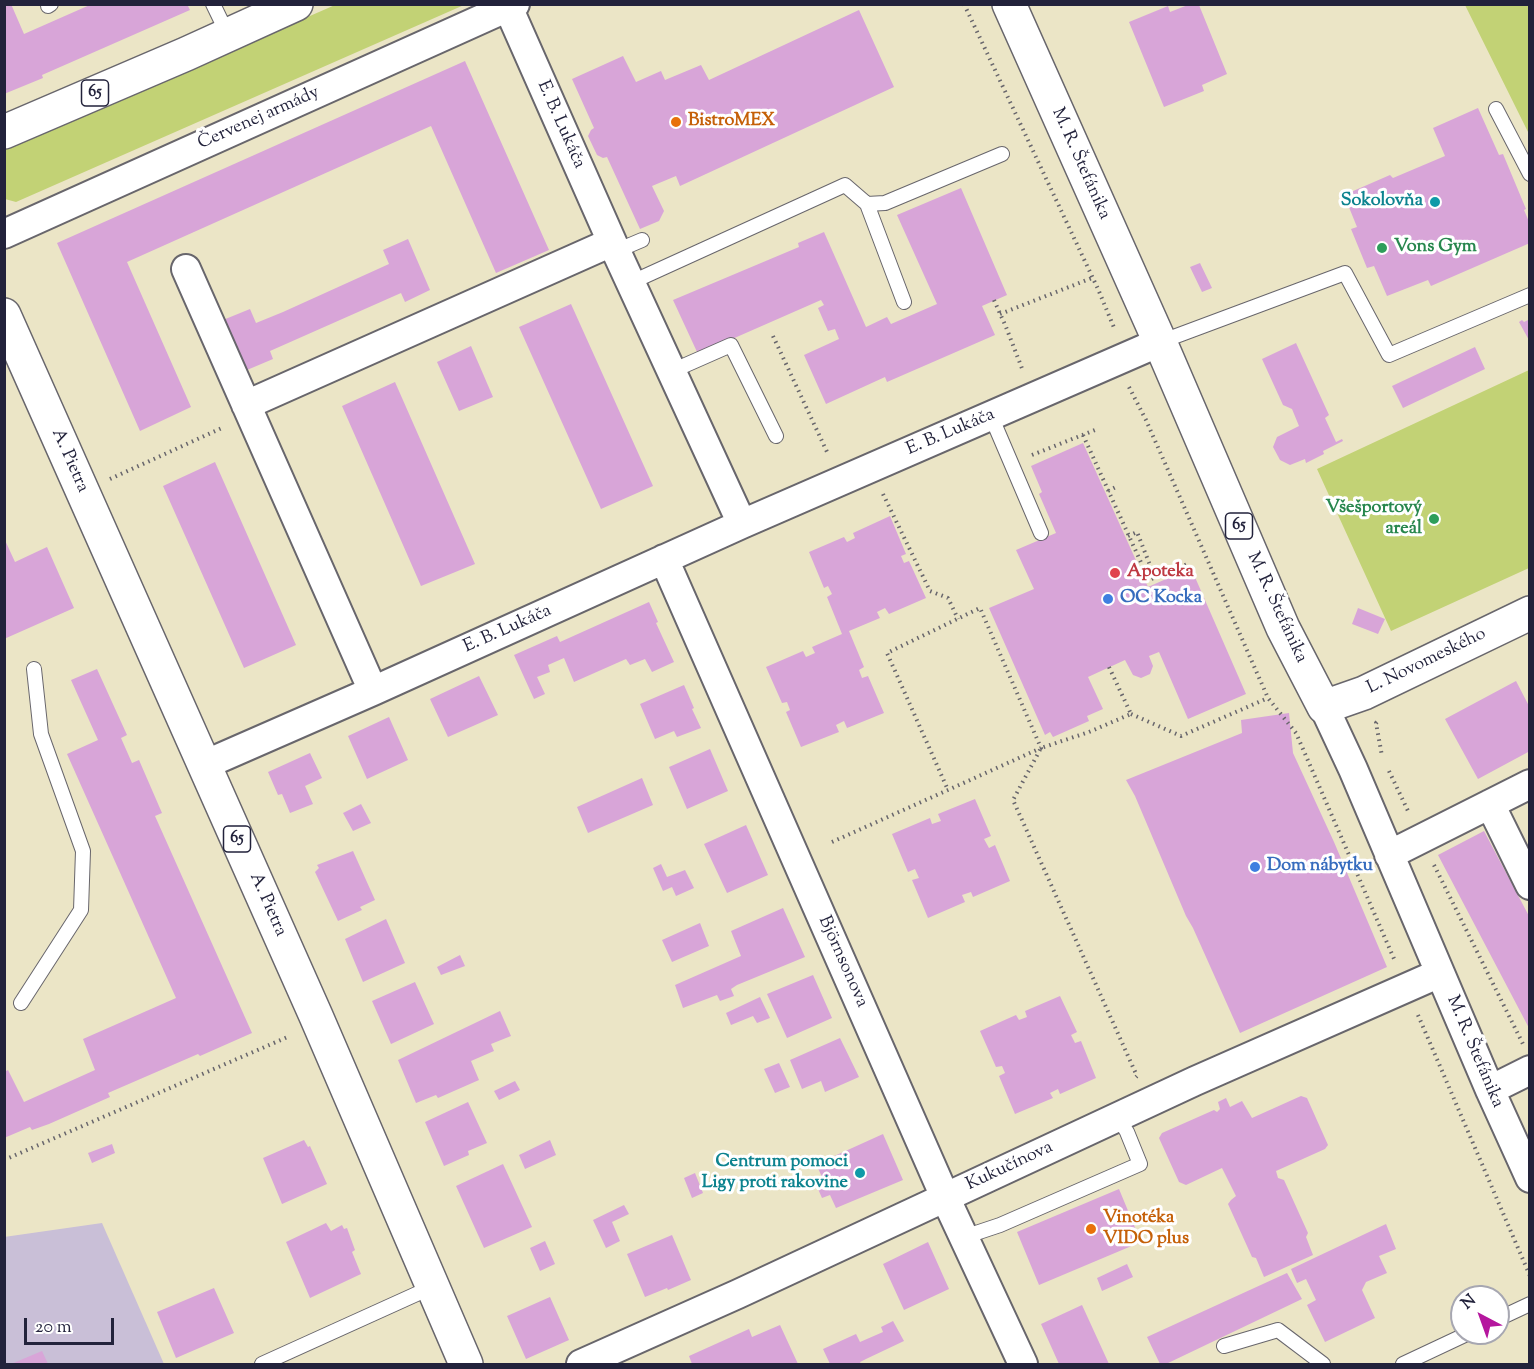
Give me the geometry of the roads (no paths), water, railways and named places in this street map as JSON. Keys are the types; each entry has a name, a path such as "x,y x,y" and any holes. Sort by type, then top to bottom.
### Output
{"main road":[{"name":"65","path":"4,132 296,4"},
{"name":"M. R. Štefánika","path":"1009,4 1160,342 1283,628 1324,707"},
{"name":"A. Pietra","path":"4,315 316,1016 466,1365"},
{"name":"L. Novomeského","path":"1324,707 1364,693 1530,613"}],"street":[{"name":"E. B. Lukáča","path":"512,6 624,244 632,282 742,524"},
{"name":"Červenej armády","path":"4,234 512,6"},
{"path":"248,410 624,244"},
{"path":"186,269 373,691"},
{"name":"E. B. Lukáča","path":"204,765 742,524 1160,342"},
{"name":"Björnsonova","path":"664,559 945,1197 1023,1365"},
{"name":"M. R. Štefánika","path":"1324,707 1530,1178"},
{"path":"1389,855 1530,784"},
{"path":"1490,804 1530,885"},
{"name":"Kukučínova","path":"581,1365 1118,1117 1440,973"},
{"path":"1490,1090 1530,1071"}],"lane":[{"path":"213,4 228,35"},
{"path":"1496,109 1530,174"},
{"path":"867,204 885,203 1002,154"},
{"path":"632,282 845,185 867,204 904,302"},
{"path":"1160,342 1345,273 1389,355 1530,295"},
{"path":"672,371 730,345 776,436"},
{"path":"991,416 1041,533"},
{"path":"21,1003 81,909 83,851 41,734 34,669"},
{"path":"964,1237 1000,1225 1140,1164 1118,1117"},
{"path":"262,1365 432,1287"},
{"path":"1510,1313 1530,1304"},
{"path":"1224,1346 1278,1330 1323,1365"},
{"path":"1403,1365 1450,1342"}],"place":[{"name":"BistroMEX","path":"676,122"},
{"name":"Sokolovňa","path":"1435,202"},
{"name":"Vons Gym","path":"1382,248"},
{"name":"Všešportový areál","path":"1434,519"},
{"name":"Apoteka","path":"1115,573"},
{"name":"OC Kocka","path":"1108,599"},
{"name":"Dom nábytku","path":"1255,867"},
{"name":"Centrum pomoci Ligy proti rakovine","path":"860,1173"},
{"name":"Vinotéka VIDO plus","path":"1091,1229"}]}
